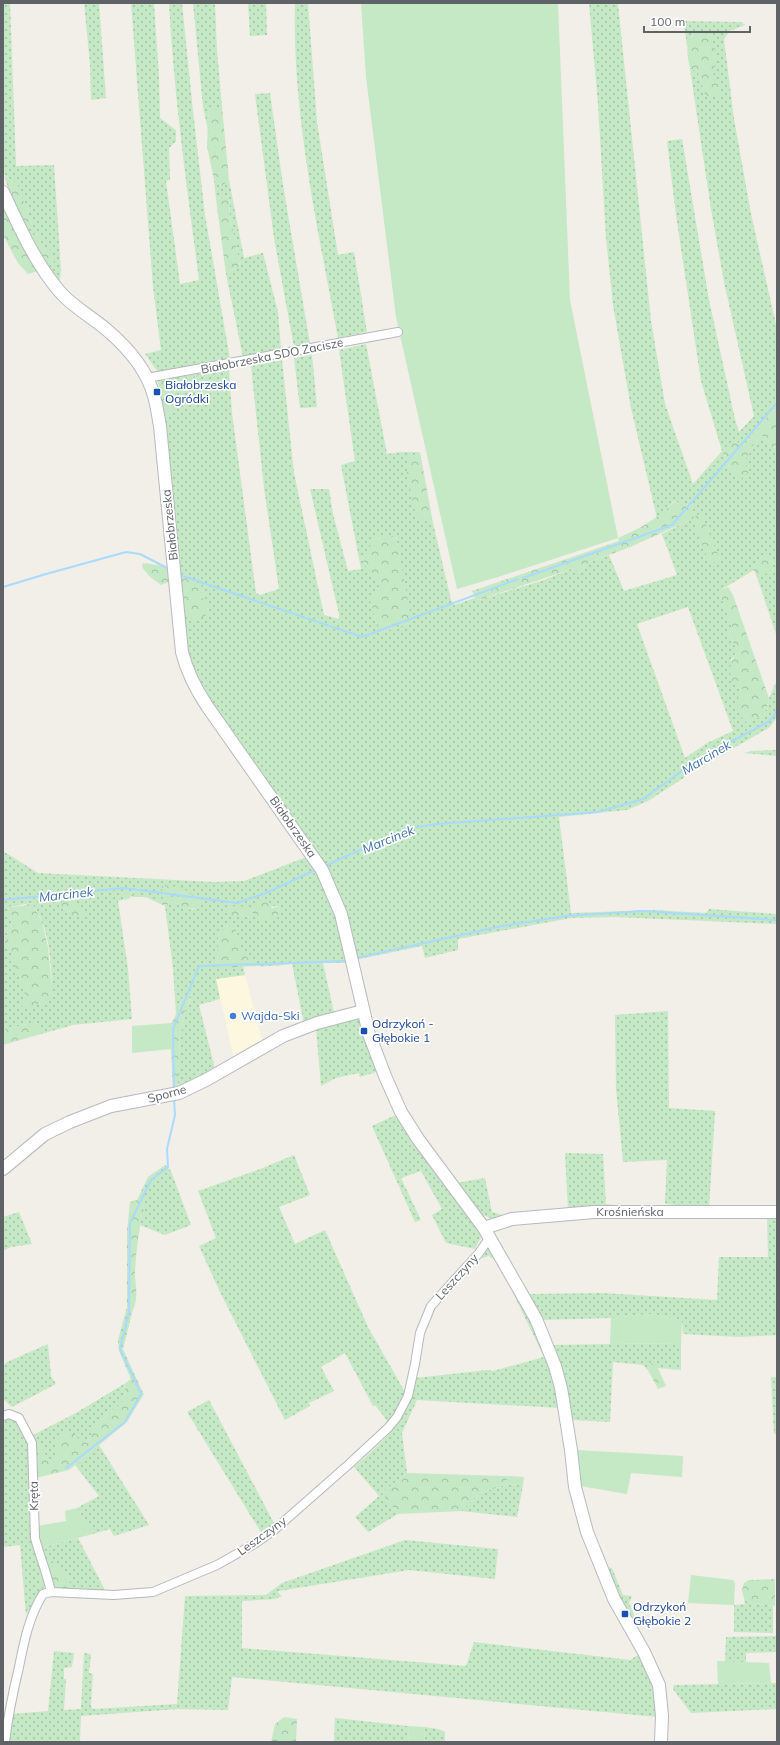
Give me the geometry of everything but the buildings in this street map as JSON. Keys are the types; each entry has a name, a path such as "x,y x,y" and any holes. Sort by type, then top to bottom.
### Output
{"street":[{"name":"Białobrzeska","path":"3,192 31,248 48,277 66,297 108,331 129,351 147,378 154,395 160,426 182,652 186,668 199,694 321,867 341,914 360,1012 379,1062 401,1112 418,1139 487,1232 536,1319 555,1366 564,1403 574,1487 580,1509 596,1556 614,1599 647,1658 659,1685 662,1716 661,1742"},
{"name":"Białobrzeska SDO Zacisze","path":"147,378 398,332"},
{"name":"Sporne","path":"3,1169 45,1134 70,1122 111,1106 174,1094 206,1080 283,1036 317,1024 360,1012"},
{"name":"Krośnieńska","path":"487,1232 512,1219 594,1212 777,1212"},
{"name":"Leszczyny","path":"52,1592 114,1596 153,1592 218,1566 273,1531 348,1465 388,1428 397,1417 408,1396 420,1333 431,1306 479,1254 487,1232"},
{"name":"Kręta","path":"3,1416 9,1414 19,1418 32,1443 35,1538 47,1571 52,1592"},
{"path":"5,1742 10,1709 28,1628 35,1608 43,1594 52,1592"}],"shaded area":[{"path":"245,975 263,1043 234,1059 216,979"}],"green space":[{"path":"3,3 10,3 16,166 54,165 61,270 60,280 54,277 48,266 54,263 42,247 37,233 32,236 27,227 32,224 17,184 3,174"},
{"path":"84,3 99,3 106,98 91,100 90,64"},
{"path":"131,3 154,3 160,118 176,130 176,141 169,148 170,180 166,181 180,284 199,280 171,38 169,3 182,3 205,215 230,359 158,372 145,354 161,350 153,287"},
{"path":"193,3 215,3 222,107 209,107 208,130 203,107"},
{"path":"248,3 266,3 267,35 250,36"},
{"path":"295,3 308,3 317,122 338,255 354,252 367,332 338,338 315,213 302,129 295,45"},
{"path":"361,3 558,3 570,300 618,538 457,589 396,317 366,77"},
{"path":"589,3 618,4 651,321 665,404 693,484 722,451 728,462 729,471 744,462 754,443 762,436 773,448 777,447 777,637 758,580 771,569 767,551 759,559 754,570 719,591 733,629 728,634 738,651 731,660 744,689 767,710 769,698 777,680 777,717 770,727 696,770 648,801 627,810 559,817 571,913 654,910 706,913 709,909 777,914 777,924 615,917 571,918 458,939 458,950 425,958 422,946 355,960 343,904 189,668 183,612 210,612 199,595 207,594 179,577 163,417 171,412 168,378 229,370 232,413 256,593 260,595 279,589 264,488 251,366 282,360 294,473 324,615 339,619 310,489 329,489 333,514 348,571 361,569 341,465 355,461 339,350 366,344 387,454 420,452 409,458 424,520 433,523 451,600 454,605 475,598 479,600 544,580 573,568 580,572 589,562 609,555 624,591 677,575 662,534 693,518 693,505 674,501 657,518 631,408 613,305 606,238 598,104","holes":["396,536 411,623 379,633 370,599 380,588 373,574 363,563","688,607 733,731 707,743 685,758 637,624"]},
{"path":"684,21 741,22 745,25 730,31 724,39 734,119 751,214 777,329 777,407 743,446 722,451 701,381 676,215 667,141 682,139 709,300 739,432 754,416 724,282 711,209 690,69 697,71 701,79 705,96 713,78 693,35 687,47"},
{"path":"702,31 712,37 716,57 713,78 720,85 719,95 705,96 701,79 697,71 690,69 687,51 689,42 696,34"},
{"path":"270,93 283,185 310,344 295,347 274,238 255,94"},
{"path":"209,107 222,107 229,180 222,186 214,180 207,146"},
{"path":"4,176 17,183 32,224 27,227 14,203"},
{"path":"214,180 222,186 229,180 244,258 263,253 278,312 281,349 243,357 226,274 240,266 230,216 229,196 216,199"},
{"path":"229,196 230,216 240,266 226,274 216,199"},
{"path":"3,205 39,271 28,274 18,263 3,235"},
{"path":"37,233 42,247 51,250 54,263 48,266 32,236"},
{"path":"312,355 317,407 300,408 294,358"},
{"path":"168,378 171,412 163,417 158,381"},
{"path":"777,407 777,447 773,448 762,436 754,443 744,462 750,472 738,481 729,471 728,462 722,451 734,439 743,446"},
{"path":"420,452 433,523 424,521 415,512 407,475 409,458"},
{"path":"675,501 693,505 693,518 701,513 720,560 710,564 692,519 628,548 589,562 580,572 573,568 479,600 475,598 472,591 619,541 618,538 648,522"},
{"path":"396,536 412,623 379,633 370,599 380,588 373,574 363,563 374,537"},
{"path":"767,550 771,558 771,570 758,580 754,570 759,559"},
{"path":"143,563 164,566 171,570 170,581 161,585 149,576 142,567"},
{"path":"179,577 200,584 208,594 199,595 210,605 207,609 211,612 196,621 183,612"},
{"path":"728,587 733,595 769,698 767,708 763,714 747,723 741,717 735,699 743,689 732,682 730,674 733,659 738,651 728,634 733,629 719,591"},
{"path":"777,750 777,756 744,753 751,751"},
{"path":"3,851 38,873 214,882 244,881 309,856 331,899 349,963 323,963 335,1017 304,1024 292,964 258,966 252,964 243,955 240,949 235,924 219,929 218,967 243,966 245,975 216,979 220,999 199,1005 215,1069 177,1090 180,1039 184,1015 191,999 183,997 176,1014 173,968 165,906 172,902 192,910 203,904 162,886 164,899 154,901 146,897 134,897 135,892 121,894 124,895 123,900 118,901 128,969 132,1019 73,1025 41,1034 41,1026 33,1022 3,1031","holes":["69,897 70,912 62,906 62,899 52,899","32,903 40,917 45,930 49,950 52,999 38,1004 30,998 25,992 20,975 14,970 13,955 7,939 7,935 12,925 8,907","280,906 277,918 251,912 250,917 239,915 251,907"]},
{"path":"162,886 182,887 203,904 199,907 191,909 172,902 165,906 154,901 164,898"},
{"path":"125,890 135,892 134,897 131,896 129,899 123,900 124,895 120,894"},
{"path":"69,897 83,909 84,914 79,917 71,917 70,912 62,906 62,899"},
{"path":"258,900 267,900 272,908 280,906 277,918 274,921 256,920 255,914 251,912 250,917 239,915 234,918 226,913 231,906 251,907"},
{"path":"32,903 42,922 48,947 53,999 27,1008 21,1006 25,994 21,986 20,975 14,970 13,955 7,939 7,935 12,925 8,907 22,906"},
{"path":"235,924 237,937 243,952 246,957 256,966 218,968 219,929"},
{"path":"183,997 191,998 184,1015 180,1039 177,1090 173,1091 171,1049 172,1023"},
{"path":"668,1011 669,1108 715,1111 709,1208 665,1204 667,1160 623,1162 616,1089 615,1015"},
{"path":"353,1017 362,1021 379,1071 360,1077 359,1073 336,1078 321,1086 316,1028"},
{"path":"33,1022 41,1026 41,1034 3,1045 3,1031"},
{"path":"172,1023 171,1049 132,1053 132,1026"},
{"path":"398,1114 482,1235 475,1249 446,1243 432,1215 442,1209 421,1171 401,1178 421,1220 415,1222 372,1126"},
{"path":"565,1153 603,1154 606,1204 625,1206 625,1208 568,1210"},
{"path":"294,1155 310,1195 279,1207 295,1244 325,1230 368,1327 405,1392 389,1423 375,1405 373,1406 345,1353 321,1367 334,1391 309,1403 310,1406 285,1420 220,1292 199,1246 216,1238 198,1191"},
{"path":"165,1165 171,1171 191,1225 165,1235 140,1225 144,1207 137,1200 148,1177"},
{"path":"485,1178 492,1212 502,1215 493,1219 480,1214 456,1183"},
{"path":"137,1200 144,1207 137,1247 135,1272 136,1300 133,1309 127,1307 127,1231 130,1202"},
{"path":"19,1212 32,1244 11,1247 3,1251 3,1217"},
{"path":"767,1217 777,1217 777,1335 739,1337 683,1334 682,1320 650,1314 611,1318 543,1320 528,1294 602,1293 717,1300 719,1257 768,1257"},
{"path":"490,1245 534,1325 547,1356 561,1408 417,1400 402,1433 407,1473 382,1493 398,1514 368,1532 355,1517 379,1496 354,1467 385,1438 401,1418 412,1394 416,1378 487,1370 493,1371 544,1357 498,1262 489,1256 482,1258"},
{"path":"127,1307 133,1309 123,1349 137,1380 131,1379 119,1351 118,1340"},
{"path":"650,1314 682,1320 681,1343 610,1344 611,1318"},
{"path":"681,1343 681,1370 658,1368 650,1363 648,1370 643,1365 613,1362 610,1422 571,1420 551,1345"},
{"path":"48,1344 51,1376 56,1384 12,1407 3,1399 3,1366 7,1362"},
{"path":"650,1362 658,1368 666,1386 658,1389 648,1370"},
{"path":"771,1377 777,1377 777,1434 774,1434"},
{"path":"131,1379 137,1380 144,1394 127,1422 69,1470 36,1478 34,1443 37,1442 51,1463 57,1460 58,1453 54,1442 68,1430 83,1442 90,1439 96,1425 117,1407 126,1396 124,1384"},
{"path":"124,1384 126,1396 117,1407 96,1425 90,1439 58,1453 57,1460 51,1463 37,1442 34,1443 33,1435 76,1413"},
{"path":"209,1400 275,1525 262,1534 187,1412"},
{"path":"3,1419 14,1420 21,1427 26,1437 31,1474 29,1514 43,1571 39,1578 39,1593 26,1615 20,1545 3,1547"},
{"path":"99,1445 149,1525 114,1536 110,1529 93,1534 77,1508 99,1496 75,1465"},
{"path":"577,1450 683,1456 682,1477 631,1473 627,1494 580,1486"},
{"path":"407,1473 506,1476 508,1484 480,1493 461,1511 398,1514 382,1493"},
{"path":"506,1476 524,1477 523,1485 508,1484"},
{"path":"508,1484 523,1485 517,1517 461,1511 480,1493"},
{"path":"77,1508 93,1534 40,1548 37,1526 66,1521 65,1511"},
{"path":"78,1538 107,1594 67,1589 71,1579 64,1575 52,1560 46,1562 40,1548"},
{"path":"405,1540 498,1549 495,1579 409,1570 279,1591 277,1592 282,1596 275,1599 242,1601 242,1648 466,1666 474,1642 630,1660 641,1653 655,1685 658,1717 232,1677 228,1710 178,1709 81,1716 80,1742 9,1742 12,1714 48,1711 54,1651 74,1653 72,1667 64,1668 64,1679 66,1679 64,1710 81,1709 84,1653 91,1654 89,1673 93,1674 91,1706 93,1709 177,1704 185,1596 266,1595 282,1583"},
{"path":"52,1560 64,1575 71,1579 67,1589 54,1588 46,1562"},
{"path":"606,1567 612,1568 623,1595 632,1596 629,1603 639,1627 632,1626 624,1611"},
{"path":"43,1571 46,1583 44,1588 39,1593 39,1578"},
{"path":"691,1575 733,1580 735,1583 734,1605 688,1603"},
{"path":"775,1579 775,1606 753,1603 744,1599 742,1590 744,1583 749,1580"},
{"path":"744,1599 753,1603 773,1606 773,1633 734,1632 734,1605 745,1604"},
{"path":"777,1636 777,1652 746,1653 746,1662 725,1662 726,1637"},
{"path":"717,1661 769,1663 771,1683 718,1684"},
{"path":"777,1683 777,1709 691,1713 673,1689 674,1685"},
{"path":"284,1717 297,1719 296,1742 271,1742 275,1724"},
{"path":"335,1718 408,1726 409,1742 334,1742"},
{"path":"408,1726 425,1727 424,1742 409,1742"},
{"path":"425,1727 438,1729 445,1732 445,1742 424,1742"}],"waterway":[{"path":"523,578 672,525 777,403"},
{"path":"3,587 126,552 140,554 169,569"},
{"path":"180,575 362,637 518,579"},
{"name":"Marcinek","path":"325,866 406,829 437,824 598,812 643,799 700,758 768,722 774,716 777,709"},
{"name":"Marcinek","path":"3,900 124,888 237,903 266,893 317,869"},
{"path":"356,958 502,926 566,916 643,911 777,920"},
{"path":"174,1089 173,1029 199,966 347,961"},
{"path":"66,1468 125,1422 141,1394 120,1349 129,1312 130,1223 151,1180 168,1167 167,1149 175,1115 174,1098"}],"place":[{"name":"Białobrzeska Ogródki","path":"157,392"},
{"name":"Wajda-Ski","path":"233,1016"},
{"name":"Odrzykoń - Głębokie 1","path":"364,1031"},
{"name":"Odrzykoń Głębokie 2","path":"625,1614"}]}
